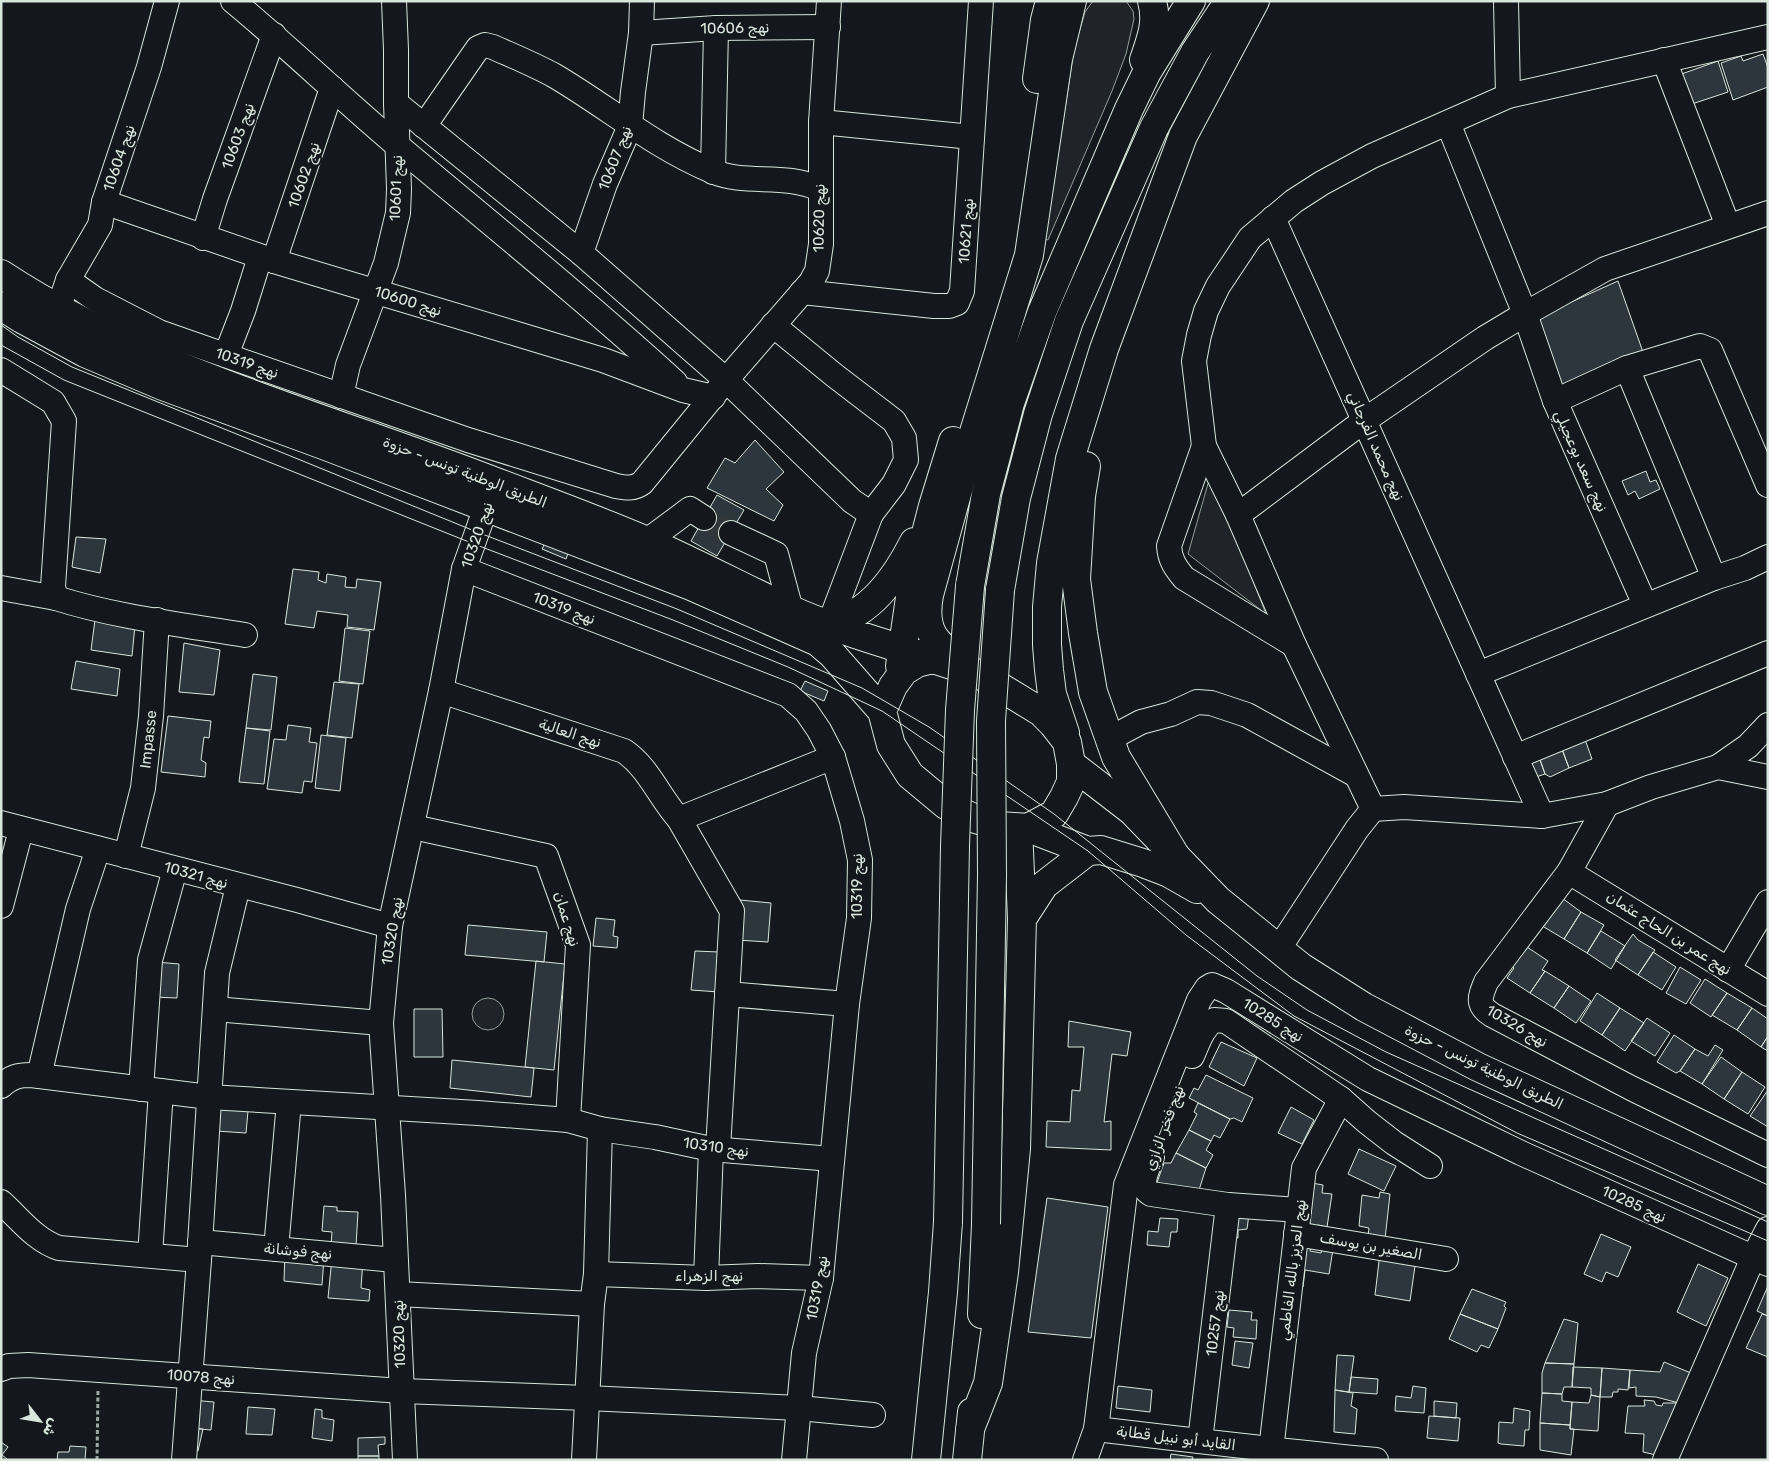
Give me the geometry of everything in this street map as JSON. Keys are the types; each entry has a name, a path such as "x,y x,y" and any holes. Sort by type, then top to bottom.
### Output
{"main road":[{"path":"898,680 904,650 911,591 933,506 1009,262 1016,233 1045,20 1050,1"},
{"path":"969,671 942,647 930,631 926,619 926,608 974,432 1029,255 1058,59 1072,1"},
{"path":"1129,109 1154,28 1155,13 1152,1"},
{"path":"926,1460 948,1222 959,730 970,586 986,494 1010,403 1042,312 1129,109 1147,72 1191,1"},
{"path":"967,1460 979,1354 986,1224 992,875 991,722 1000,590 1016,498 1038,414 1070,321 1154,128 1195,52 1229,1"},
{"path":"1069,753 1041,712 979,674 933,659 917,663 904,671 886,701 882,712 891,745 910,775 946,805 976,819 1000,826 1023,828 1054,814 1064,797 1071,782 1069,753 1052,694 1047,645 1047,607 1051,563 1070,459 1104,349 1183,136 1256,1"},
{"name":"الطريق الوطنية تونس - حزوة","path":"1,274 88,325 152,354 242,389 495,481 647,541 791,610 933,659"},
{"name":"الطريق الوطنية تونس - حزوة","path":"1,306 85,353 163,386 487,507 691,586 818,642 832,654 882,712"},
{"path":"1104,349 1081,496 1076,579 1082,633 1093,692 1116,756 1175,855"},
{"path":"830,625 846,620 862,610 895,576 933,506"},
{"name":"الطريق الوطنية تونس - حزوة","path":"1069,753 1132,811 1218,900 1301,967 1364,1007 1478,1067 1768,1202"},
{"path":"970,1429 988,1382 1004,1272 1016,1149 1023,828"},
{"name":"الطريق الوطنية تونس - حزوة","path":"1023,828 1088,851 1101,850 1143,863 1169,873 1218,900"},
{"path":"1022,919 1044,885 1088,851"}],"street":[{"name":"نهج 10604","path":"58,308 68,280 91,244 100,225 104,202 150,67 167,1"},
{"path":"233,1 274,35 397,145 609,322 683,390"},
{"name":"نهج 10601","path":"340,396 348,365 386,263 398,213 394,1"},
{"name":"نهج 10607","path":"581,253 605,184 630,126 632,92 641,33 642,1"},
{"name":"نهج 10620","path":"720,388 811,282 816,271 821,244 821,122 829,1"},
{"name":"نهج 10621","path":"802,292 934,306 949,306 957,303 962,291 981,1"},
{"path":"1506,1 1508,96"},
{"name":"نهج 10606","path":"641,33 716,28 828,27"},
{"path":"713,172 716,28"},
{"name":"نهج 10603","path":"203,238 215,199 274,35"},
{"path":"1373,809 1294,645 1238,515 1204,446 1194,361 1206,311 1218,286 1250,238 1294,201 1322,182 1372,156 1508,96 1768,36"},
{"path":"424,126 478,48 485,45 554,76 671,152 713,172 730,177 798,181 820,189"},
{"path":"1664,60 1728,226"},
{"name":"نهج 10602","path":"226,355 267,259 332,88"},
{"path":"396,103 581,253 647,312 720,388 871,514"},
{"path":"821,122 972,137"},
{"name":"نهج سعد بوعجيلي","path":"1448,123 1525,314 1554,401 1645,605"},
{"name":"نهج 10600","path":"104,202 267,259 603,360 683,390 720,388"},
{"path":"1238,515 1365,420 1484,338 1525,314 1604,269 1768,213"},
{"name":"نهج محمد الفرجاني","path":"1274,218 1542,816"},
{"name":"نهج 10319","path":"68,280 96,299 159,332 468,440 624,488 636,487 642,483 720,388"},
{"path":"773,326 894,421 904,438 906,460 894,484 871,514 830,625"},
{"path":"1554,401 1627,368 1700,346 1710,350 1768,485"},
{"path":"1627,368 1714,578"},
{"path":"1,370 53,402 64,421 53,587 56,598"},
{"path":"1204,446 1169,546 1174,566 1184,578 1294,645"},
{"name":"نهج 10320","path":"404,1460 398,1294 388,1107 381,1023 390,926 413,828 464,569 495,481"},
{"path":"647,541 690,509 704,518"},
{"path":"731,533 776,554 791,610"},
{"path":"1478,674 1645,605 1768,558"},
{"name":"نهج 10319","path":"464,569 788,695 806,711 819,730 833,757 852,821 860,860 859,918 846,1004 821,1278 804,1353 794,1460"},
{"path":"1,588 157,620 245,635"},
{"name":"Impasse","path":"126,856 143,788 151,716 157,620"},
{"path":"1515,756 1768,653"},
{"name":"نهج العالية","path":"441,691 624,751 636,759 676,816 732,911 706,1278"},
{"path":"1110,738 1141,722 1170,714 1197,702 1211,703 1246,715 1356,775"},
{"path":"1278,950 1357,829 1373,809 1404,807 1542,816 1607,804 1651,787 1718,767 1748,746 1768,726"},
{"path":"676,816 833,757"},
{"path":"1718,767 1768,777"},
{"name":"نهج 10326","path":"1607,804 1569,872 1486,982 1481,994 1480,1003 1484,1010 1631,1088 1768,1155"},
{"path":"1,906 11,827"},
{"name":"نهج 10321","path":"11,827 297,900 390,926"},
{"name":"نهج عمان","path":"413,828 546,856 578,945 568,1120"},
{"path":"39,1076 78,909 98,849"},
{"path":"150,1255 150,960 175,869"},
{"name":"نهج عمر بن الحاج عثمان","path":"1569,872 1768,994"},
{"path":"184,1460 200,1251 217,973 238,886"},
{"path":"1728,970 1768,902"},
{"name":"نهج 10285","path":"1096,1429 1126,1185 1199,1000 1207,988 1212,985 1226,990 1368,1079 1521,1153 1760,1261"},
{"path":"727,994 846,1004"},
{"path":"215,1009 381,1023"},
{"name":"نهج فخر الرازي","path":"1299,1210 1228,1205 1151,1194 1144,1188 1145,1179 1168,1111 1202,1034 1214,1020 1226,1021 1340,1099"},
{"name":"نهج 10310","path":"1,1086 18,1075 39,1076 209,1096 568,1120 600,1129 655,1137 715,1149 832,1159"},
{"path":"1340,1099 1366,1122 1430,1166"},
{"name":"نهج العزيز بالله الفاطمي","path":"1271,1455 1304,1168 1340,1099"},
{"path":"276,1249 289,1102"},
{"path":"584,1460 592,1304 596,1274 600,1129"},
{"name":"نهج فوشانة","path":"1,1202 39,1237 52,1246 59,1248 150,1255 200,1251 276,1249 396,1260"},
{"name":"نهج 10257","path":"1200,1441 1228,1205"},
{"path":"1665,1460 1760,1261 1768,1229"},
{"name":"الصغير بن يوسف","path":"1296,1234 1446,1259"},
{"name":"نهج الزهراء","path":"596,1274 706,1278 758,1276 821,1278"},
{"path":"398,1294 592,1304"},
{"name":"نهج 10078","path":"1,1369 19,1365 402,1391 799,1408 873,1415"},
{"path":"1085,1460 1096,1429"},
{"name":"القايد أبو نبيل قطابة","path":"1096,1429 1200,1441 1271,1455 1376,1460"}],"path":[{"path":"98,1370 98,1460"}],"shaded area":[{"path":"1093,1 1126,1 1133,11 1134,19 1126,54 1112,91 1048,240 1045,239 1074,50 1085,12"},
{"path":"1211,473 1266,614 1188,554"},
{"path":"488,998 500,1002 504,1014 500,1026 488,1030 476,1026 472,1014 476,1002"}],"building":[{"path":"1763,54 1768,68 1768,87 1733,100 1721,63 1741,56 1743,61"},
{"path":"1718,61 1728,92 1686,106 1676,76"},
{"path":"1618,281 1644,355 1557,395 1531,320"},
{"path":"755,440 784,472 766,489 783,505 774,521 707,488 725,458 735,463"},
{"path":"1646,471 1650,482 1656,480 1660,489 1639,499 1635,491 1628,495 1622,481"},
{"path":"717,495 744,510 717,556 691,541"},
{"path":"76,537 106,539 100,573 72,567"},
{"path":"547,539 570,548 566,559 542,549"},
{"path":"293,569 319,572 318,580 326,583 327,574 346,577 345,587 356,588 357,579 381,582 374,630 347,627 348,615 317,611 314,628 285,624"},
{"path":"95,620 135,625 132,656 91,650"},
{"path":"345,628 370,631 363,684 339,681"},
{"path":"184,643 220,650 214,695 179,692"},
{"path":"76,661 120,669 117,696 71,689"},
{"path":"253,674 277,677 271,730 246,728"},
{"path":"805,681 828,691 824,701 800,691"},
{"path":"334,682 359,684 352,738 327,735"},
{"path":"168,716 211,721 209,738 204,737 201,760 206,763 205,777 161,772"},
{"path":"288,725 311,728 309,742 317,743 312,782 304,781 302,793 267,789 274,739 286,740"},
{"path":"246,728 270,731 264,784 239,782"},
{"path":"1582,731 1592,759 1569,768 1559,741"},
{"path":"321,735 346,738 340,791 315,788"},
{"path":"1559,741 1569,768 1550,777 1545,774 1538,754"},
{"path":"1538,754 1545,774 1530,779 1523,759"},
{"path":"1558,895 1581,912 1564,939 1539,924"},
{"path":"740,900 771,903 768,942 737,940"},
{"path":"1581,912 1604,925 1587,953 1564,939"},
{"path":"596,918 615,920 613,936 618,937 617,948 593,946"},
{"path":"468,925 547,932 544,962 465,955"},
{"path":"1601,931 1625,946 1611,969 1587,953"},
{"path":"1633,934 1638,940 1655,950 1638,975 1615,960"},
{"path":"1524,945 1548,961 1542,970 1545,971 1530,993 1507,978 1514,968 1510,965"},
{"path":"695,951 719,952 719,992 691,990"},
{"path":"1653,952 1676,967 1662,990 1638,975"},
{"path":"536,961 565,964 554,1070 525,1067"},
{"path":"156,962 179,964 177,998 153,997"},
{"path":"1680,967 1701,980 1686,1004 1666,993"},
{"path":"1545,971 1569,986 1554,1008 1530,993"},
{"path":"1705,979 1727,993 1711,1017 1690,1003"},
{"path":"1569,986 1591,1001 1576,1023 1554,1008"},
{"path":"1597,993 1620,1008 1602,1035 1580,1021"},
{"path":"1727,993 1752,1008 1737,1030 1712,1015"},
{"path":"1620,1008 1644,1023 1625,1051 1602,1035"},
{"path":"1752,1008 1768,1019 1768,1036 1761,1047 1737,1030"},
{"path":"414,1009 442,1009 443,1057 414,1057"},
{"path":"1647,1018 1670,1033 1655,1056 1631,1041"},
{"path":"1069,1021 1131,1032 1127,1056 1112,1054 1104,1122 1111,1121 1111,1150 1046,1147 1047,1121 1070,1122 1072,1090 1080,1091 1084,1047 1068,1047"},
{"path":"1674,1035 1695,1049 1680,1071 1676,1073 1657,1062"},
{"path":"1768,1036 1768,1051 1761,1047"},
{"path":"1221,1042 1257,1058 1244,1086 1209,1067"},
{"path":"1715,1045 1723,1050 1702,1084 1680,1071 1695,1049 1708,1056"},
{"path":"1721,1057 1742,1072 1724,1099 1702,1084"},
{"path":"452,1060 534,1068 531,1097 450,1088"},
{"path":"1742,1072 1765,1087 1748,1114 1724,1099"},
{"path":"1206,1075 1253,1098 1242,1122 1234,1118 1230,1119 1189,1098 1194,1088 1198,1090"},
{"path":"1768,1090 1768,1127 1750,1116"},
{"path":"218,1100 248,1111 246,1133 216,1131"},
{"path":"1198,1103 1230,1119 1220,1138 1214,1135 1211,1141 1189,1130 1197,1114 1194,1112"},
{"path":"1291,1107 1314,1120 1302,1144 1278,1133"},
{"path":"1189,1130 1211,1141 1206,1150 1213,1155 1206,1168 1176,1153"},
{"path":"1359,1149 1396,1166 1384,1191 1348,1174"},
{"path":"1176,1153 1206,1168 1199,1190 1155,1188 1164,1163 1171,1163"},
{"path":"1306,1182 1323,1185 1322,1193 1332,1194 1327,1227 1318,1225 1317,1230 1300,1228"},
{"path":"1380,1192 1390,1194 1385,1239 1368,1236 1369,1228 1359,1226 1362,1195 1379,1198"},
{"path":"1047,1198 1108,1207 1091,1338 1028,1332"},
{"path":"324,1206 337,1207 337,1211 358,1212 356,1246 331,1245 332,1232 322,1231"},
{"path":"1230,1212 1249,1214 1247,1229 1238,1230 1238,1238 1227,1236"},
{"path":"1160,1218 1178,1219 1177,1232 1171,1232 1169,1247 1147,1245 1148,1231 1158,1232"},
{"path":"1601,1234 1631,1247 1618,1277 1606,1272 1602,1282 1584,1274"},
{"path":"1299,1240 1312,1242 1310,1251 1321,1253 1322,1247 1333,1249 1329,1274 1305,1270 1303,1287 1292,1286"},
{"path":"285,1253 324,1258 322,1285 284,1281"},
{"path":"1380,1253 1416,1259 1410,1301 1375,1295"},
{"path":"332,1258 363,1260 361,1288 370,1290 369,1301 328,1298"},
{"path":"1698,1264 1728,1278 1706,1326 1677,1312"},
{"path":"1768,1286 1768,1316 1757,1311"},
{"path":"1472,1289 1506,1302 1504,1306 1506,1308 1498,1329 1460,1314"},
{"path":"1229,1310 1252,1312 1251,1320 1257,1320 1256,1339 1233,1337 1234,1328 1227,1327"},
{"path":"1460,1314 1498,1329 1489,1348 1481,1345 1477,1352 1449,1339"},
{"path":"1762,1314 1768,1316 1768,1357 1746,1348"},
{"path":"1564,1319 1578,1323 1574,1364 1545,1363"},
{"path":"1235,1341 1253,1343 1249,1368 1232,1365"},
{"path":"1337,1355 1354,1356 1349,1392 1335,1390"},
{"path":"1664,1362 1691,1373 1679,1403 1656,1397 1636,1396 1636,1387 1629,1388 1630,1370 1660,1372"},
{"path":"1545,1363 1574,1364 1572,1387 1564,1387 1562,1394 1542,1393 1542,1373"},
{"path":"1573,1367 1602,1368 1600,1397 1591,1395 1591,1388 1572,1387"},
{"path":"1602,1368 1630,1370 1628,1390 1618,1389 1618,1392 1613,1392 1612,1397 1600,1397"},
{"path":"1351,1377 1378,1379 1377,1394 1349,1392"},
{"path":"1118,1386 1152,1390 1150,1412 1116,1408"},
{"path":"1413,1386 1426,1388 1424,1413 1395,1411 1396,1396 1411,1398"},
{"path":"1335,1390 1353,1393 1351,1406 1357,1409 1355,1434 1334,1432"},
{"path":"1542,1393 1562,1394 1562,1401 1572,1402 1570,1425 1540,1423"},
{"path":"1591,1395 1600,1397 1598,1431 1570,1429 1572,1402 1589,1403"},
{"path":"191,1400 214,1402 211,1430 190,1428"},
{"path":"1644,1400 1654,1401 1656,1405 1662,1406 1663,1403 1679,1403 1656,1455 1643,1452 1644,1434 1625,1433 1628,1406 1645,1406"},
{"path":"1434,1401 1457,1403 1456,1418 1434,1416"},
{"path":"248,1407 275,1409 272,1435 246,1434"},
{"path":"1514,1408 1530,1411 1529,1430 1525,1430 1524,1446 1498,1443 1499,1422 1513,1423"},
{"path":"315,1409 322,1410 322,1418 334,1420 332,1441 312,1438"},
{"path":"1429,1416 1460,1418 1458,1441 1427,1438"},
{"path":"1540,1423 1570,1425 1570,1429 1574,1429 1571,1455 1540,1450"},
{"path":"190,1428 203,1429 198,1451 187,1450"},
{"path":"385,1437 385,1444 378,1445 379,1456 358,1456 358,1438"},
{"path":"1,1442 8,1447 2,1455 6,1460 1,1460"},
{"path":"70,1446 86,1447 85,1460 57,1460 58,1452 69,1452"},
{"path":"1171,1454 1193,1457 1192,1460 1170,1460"},
{"path":"358,1456 379,1456 379,1460 358,1460"}],"tunnel":[{"path":"704,518 731,533"}],"tram line":[{"path":"1,325 18,337 72,367 477,532 677,609 862,688 929,727 1054,814 1257,976 1307,1010 1386,1052 1768,1222"},
{"path":"1,345 64,380 474,544 673,620 788,667 882,711 1088,851 1186,935 1294,1016 1517,1133 1768,1241"}]}
